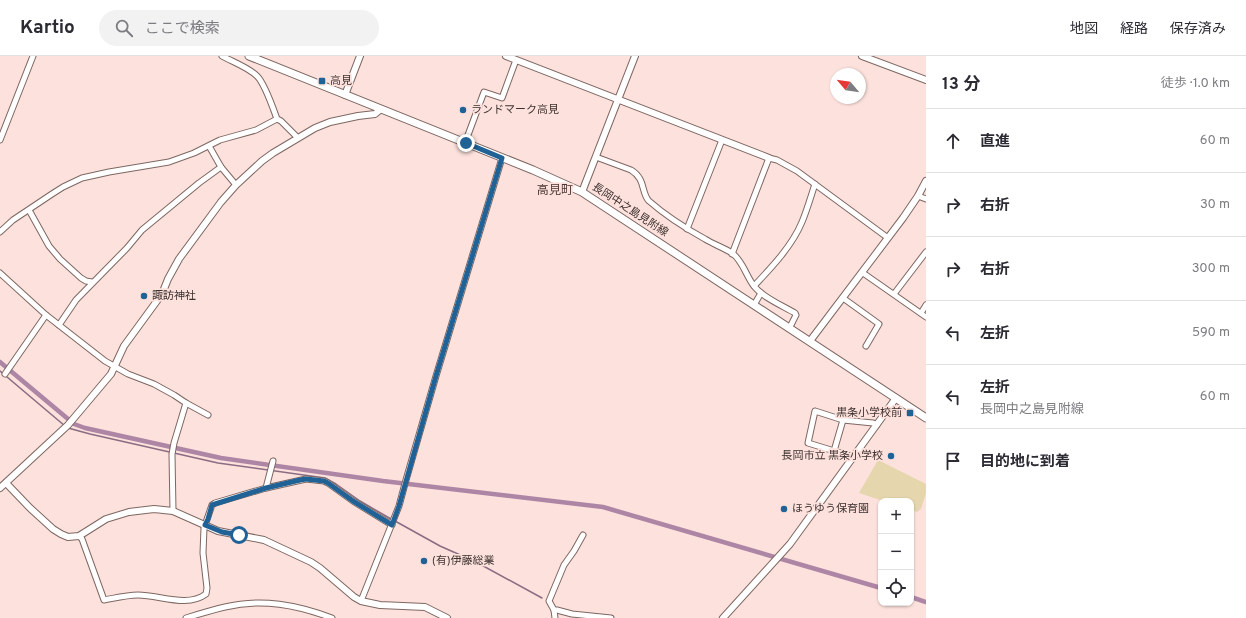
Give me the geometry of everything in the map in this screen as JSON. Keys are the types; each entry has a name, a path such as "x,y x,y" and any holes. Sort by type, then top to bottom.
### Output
{"main road":[{"name":"長岡中之島見附線","path":"249,56 466,143 582,192 926,418"}],"street":[{"path":"0,140 33,56"},
{"path":"222,56 250,71 259,78 277,119 281,121 298,138"},
{"path":"345,95 360,56"},
{"path":"506,56 788,166 888,238"},
{"path":"582,192 635,56"},
{"path":"862,56 926,80"},
{"path":"466,143 484,92 502,98 516,60"},
{"path":"0,488 70,423 111,374 124,346 159,298 179,259 221,202 236,185 273,153 315,128 330,122 375,114 381,109"},
{"path":"0,232 13,220 63,187 82,178 169,162 194,153 220,140 256,130 277,119"},
{"path":"687,229 722,140"},
{"path":"209,146 221,167 236,185"},
{"path":"596,157 636,173 639,177 647,199 687,229 732,254 742,266 754,286 761,293 795,313 796,315 790,328"},
{"path":"361,601 399,506 436,376 502,158"},
{"path":"732,254 769,158"},
{"path":"59,325 76,300 127,248 142,230 199,183 221,167"},
{"path":"810,341 888,238 918,196 926,181"},
{"path":"754,286 790,243 802,222 815,184"},
{"path":"918,196 926,199"},
{"path":"29,210 49,246 60,259 81,278 92,282"},
{"path":"894,294 926,252"},
{"path":"0,273 46,315 105,361 128,374 154,384 208,415"},
{"path":"862,273 926,317"},
{"path":"754,305 761,293"},
{"path":"843,298 879,324 866,346"},
{"path":"921,313 926,305"},
{"path":"5,374 46,315"},
{"path":"723,618 790,544 896,398"},
{"path":"173,510 172,454 186,403"},
{"path":"854,457 808,443 815,411 843,420 873,423 877,425"},
{"path":"834,451 843,420"},
{"path":"266,488 273,461"},
{"path":"79,536 82,539 104,600 136,595 183,600 192,599 206,594 207,588 203,552 205,525 212,505 266,488 306,479 324,481 392,525"},
{"path":"6,482 30,508 53,529 68,537 79,536 106,519 129,512 154,509 173,510 222,532 264,540 311,562 361,601 380,605 425,607 447,618"},
{"path":"555,618 554,610 549,601 564,565 583,535"},
{"path":"186,618 226,606 248,603 268,603 290,605 332,618"},
{"path":"554,610 572,614 611,618"}],"shaded area":[{"path":"878,460 926,484 926,493 921,509 917,512 914,511 914,498 878,498 878,499 859,493"}],"waterway":[{"path":"0,362 74,424 85,428 221,458 383,481 603,507 878,587"},
{"path":"0,371 65,426"},
{"path":"68,428 218,463 325,478 391,519"},
{"path":"395,521 440,546 476,562 542,598"},
{"path":"914,598 926,602"}],"place":[{"name":"高見","path":"322,81"},
{"name":"ランドマーク高見","path":"463,110"},
{"name":"諏訪神社","path":"144,296"},
{"name":"黒条小学校前","path":"910,413"},
{"name":"長岡市立 黒条小学校","path":"891,456"},
{"name":"ほうゆう保育園","path":"784,509"},
{"name":"(有)伊藤総業","path":"424,561"}],"district":[{"name":"高見町","path":"555,191"}],"route":[{"path":"239,535 218,531 205,525 212,505 266,488 306,479 324,481 328,483 353,501 392,525 399,506 478,234 502,158 466,143"}]}
